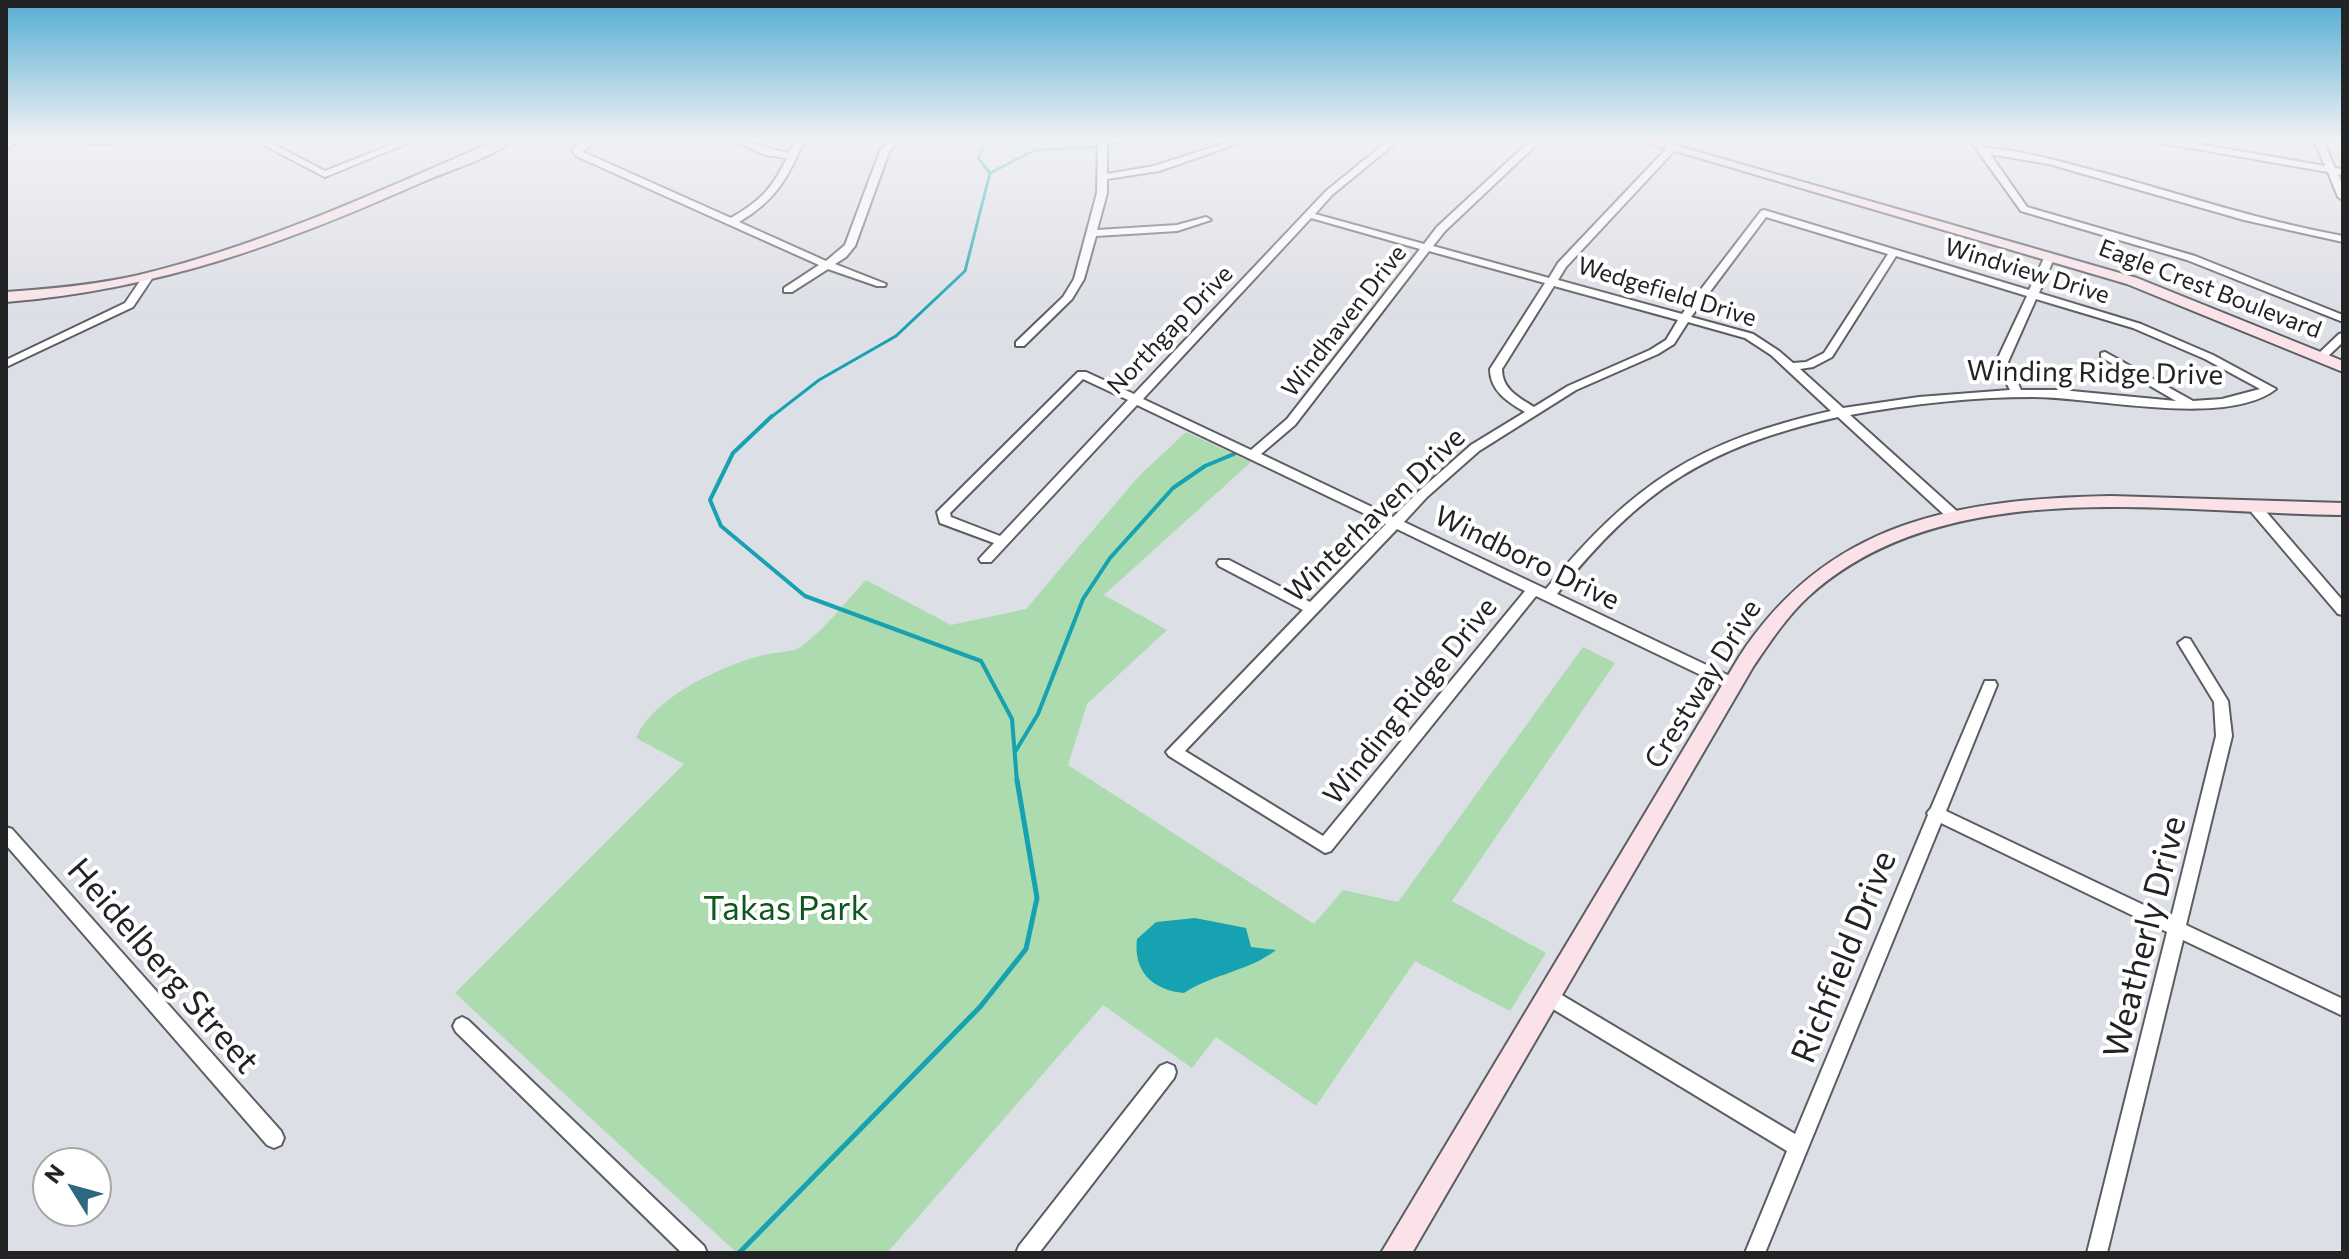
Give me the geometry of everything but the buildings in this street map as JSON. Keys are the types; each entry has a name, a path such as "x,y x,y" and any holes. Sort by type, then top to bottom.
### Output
{"main road":[{"path":"6,297 77,291 148,277 280,237 370,199"},
{"name":"Eagle Crest Boulevard","path":"1850,199 2050,256 2174,296 2343,367"},
{"name":"Crestway Drive","path":"1396,1253 1770,625 1795,597 1822,575 1856,553 1912,528 2021,505 2127,501 2257,510 2343,509"}],"street":[{"path":"680,199 827,265 881,284"},
{"path":"732,222 769,199"},
{"path":"788,290 850,246 867,199"},
{"path":"1020,344 1074,288 1100,199"},
{"name":"Northgap Drive","path":"986,559 1325,199"},
{"name":"Windhaven Drive","path":"1254,454 1291,422 1426,247 1470,199"},
{"path":"1533,411 1511,398 1495,375 1496,369 1551,281 1581,242 1623,199"},
{"path":"2017,199 2024,209 2191,258 2343,319"},
{"path":"2186,199 2278,228 2343,239"},
{"name":"Windview Drive","path":"1764,213 2137,326 2209,357 2270,389"},
{"name":"Winterhaven Drive","path":"1174,752 1395,522 1475,448 1572,388 1663,347 1676,335 1707,285 1764,213"},
{"name":"Wedgefield Drive","path":"1309,215 1749,336 1791,367 1955,517"},
{"path":"1091,233 1177,228 1206,220"},
{"path":"1791,367 1809,365 1828,355 1894,252"},
{"path":"2017,393 2002,362 2050,256"},
{"path":"6,364 129,305 148,277"},
{"path":"2320,358 2343,336"},
{"path":"2105,355 2188,403"},
{"name":"Windboro Drive","path":"1002,541 945,520 943,512 1082,374 1733,684"},
{"name":"Winding Ridge Drive","path":"1174,752 1325,846 1542,592 1614,519 1656,486 1694,463 1743,442 1839,411 1903,401 2017,393 2217,404 2256,396 2270,389"},
{"path":"2257,510 2343,610"},
{"path":"1224,563 1312,609"},
{"name":"Weatherly Drive","path":"2097,1253 2179,929 2224,729 2221,701 2185,643"},
{"name":"Richfield Drive","path":"1755,1253 1990,685"},
{"path":"1935,813 2343,1008"},
{"name":"Heidelberg Street","path":"6,834 274,1138"},
{"path":"1549,997 1798,1147"},
{"path":"462,1026 697,1253"},
{"path":"1026,1253 1167,1072"}],"green space":[{"name":"Takas Park","path":"1186,432 1251,462 1104,595 1167,630 1087,704 1068,765 1314,924 1343,890 1398,902 1583,647 1615,663 1452,901 1546,953 1510,1011 1415,961 1316,1106 1216,1037 1192,1068 1103,1005 887,1253 737,1253 455,993 684,764 636,738 645,723 672,697 726,668 802,646 866,580 951,625 1026,609 1138,477"}],"water":[{"path":"1195,918 1246,928 1251,947 1276,950 1254,963 1184,993 1163,988 1147,977 1142,969 1138,961 1137,939 1156,922"}],"waterway":[{"path":"770,418 819,380 896,336 965,271 983,199"},
{"path":"772,416 733,453 710,500 721,526 805,596 981,661 1012,719 1017,782"},
{"path":"1015,752 1038,714 1083,599 1110,558 1173,488 1205,466 1234,454"},
{"path":"739,1253 980,1007 1026,949 1037,898 1017,780"}]}
